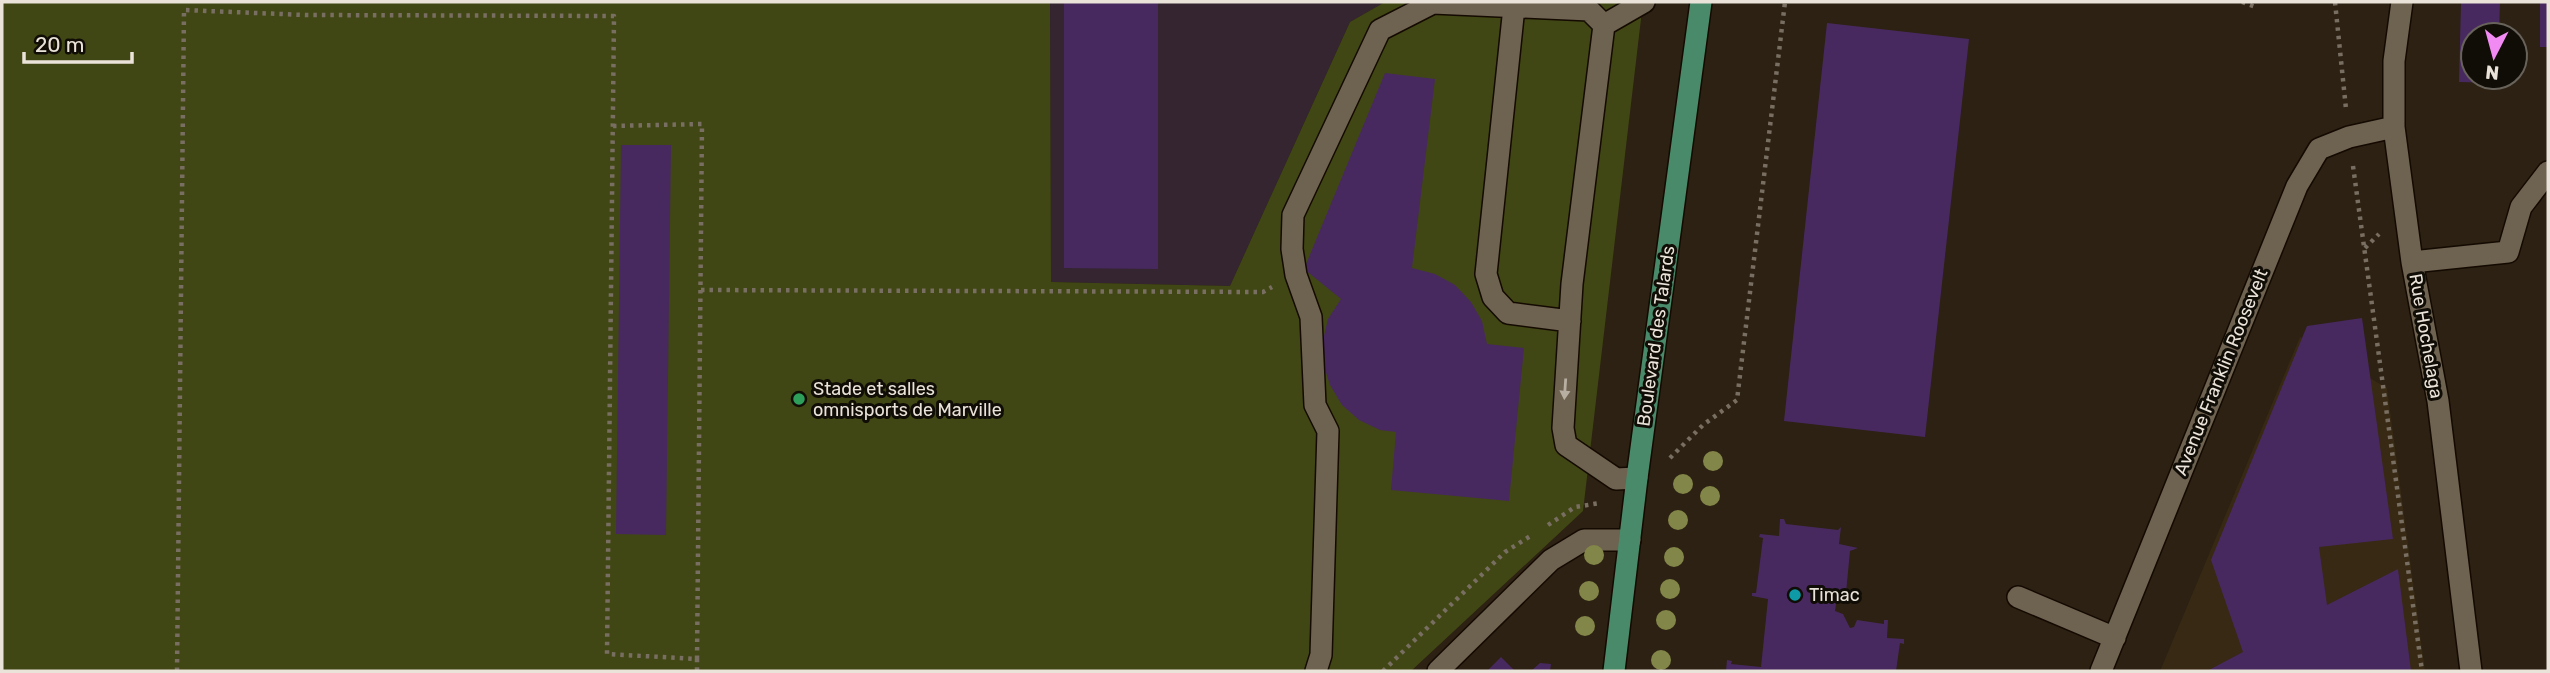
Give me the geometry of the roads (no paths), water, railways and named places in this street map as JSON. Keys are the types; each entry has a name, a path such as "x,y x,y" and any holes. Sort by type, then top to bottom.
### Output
{"main road":[{"name":"Boulevard des Talards","path":"1614,671 1701,2"}],"street":[{"path":"1604,25 1644,2"},
{"name":"Rue Hochelaga","path":"2402,2 2394,61 2394,127 2412,262 2438,401 2471,671"},
{"path":"1316,671 1321,655 1328,431 1315,405 1311,317 1296,275 1292,249 1293,215 1380,30 1433,3 1589,10 1604,25"},
{"path":"1514,7 1486,274 1493,297 1508,313 1570,321"},
{"path":"1604,25 1572,284 1563,428 1566,444 1616,479 1636,486"},
{"name":"Avenue Franklin Roosevelt","path":"2101,671 2297,186 2319,149 2349,137 2394,127"},
{"path":"2412,262 2508,252 2521,207 2548,172"},
{"path":"1438,671 1551,560 1584,540 1630,540"},
{"path":"2018,597 2115,638"}],"place":[{"name":"Stade et salles omnisports de Marville","path":"799,399"},
{"name":"Timac","path":"1795,595"}]}
